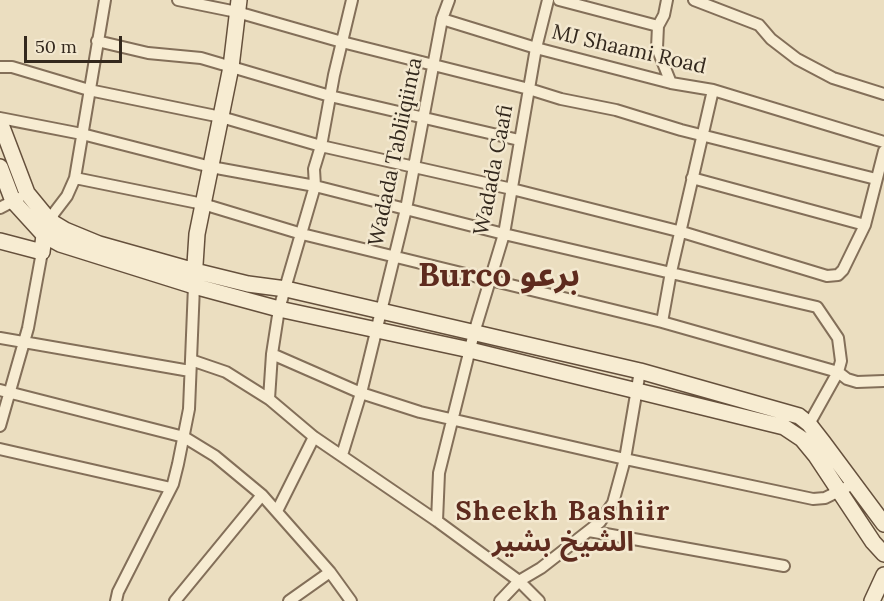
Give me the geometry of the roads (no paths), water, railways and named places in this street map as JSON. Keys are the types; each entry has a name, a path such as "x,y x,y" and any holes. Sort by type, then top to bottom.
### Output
{"street":[{"path":"0,426 5,391 24,344 44,235 75,178 105,0"},
{"path":"178,0 238,6 342,42 530,88 561,99 616,110 702,135 876,179"},
{"path":"269,399 272,354 279,309 315,186 314,169 352,0"},
{"name":"Wadada Tabliiqiinta","path":"342,455 361,393 406,209 442,19 449,0"},
{"name":"Wadada Caafi","path":"437,521 439,473 474,333 504,234 519,140 548,0"},
{"path":"559,0 658,26"},
{"path":"667,0 664,15 658,26 657,48 671,83"},
{"path":"694,0 759,25 771,39 797,59 833,78 884,93"},
{"path":"116,601 122,582 171,488 184,438 189,409 197,234 231,67 238,6"},
{"name":"MJ Shaami Road","path":"442,19 537,48 671,83 713,90 884,142"},
{"path":"97,41 148,53 201,58 330,96 519,140"},
{"path":"0,67 12,68 89,90 221,117 321,146 512,189 682,232 834,277 843,270 865,225 884,151"},
{"path":"662,322 671,272 713,90"},
{"path":"13,201 0,120 82,134 211,167 315,186 504,234 818,307 838,338 841,361 838,372 809,424"},
{"path":"0,167 13,201 44,235 60,244 194,286 279,309 470,350 784,427 802,439 816,456 873,542 884,554"},
{"path":"75,178 203,204 302,234 662,322 838,372 847,379 857,382 884,381"},
{"path":"692,178 865,225"},
{"path":"13,201 65,230 99,244 195,271 248,284 286,289 640,371 798,416 809,424 884,524"},
{"path":"0,242 42,252"},
{"path":"0,338 24,344 190,365 226,372 269,399 314,436 437,521 519,581 539,601"},
{"path":"272,354 361,393 451,420 625,459 813,499 825,498 855,483"},
{"path":"500,601 519,581 541,568 600,522 614,503 625,459 640,371"},
{"path":"5,391 184,438 215,456 278,511 330,572 351,601"},
{"path":"278,511 314,436"},
{"path":"0,449 171,488"},
{"path":"175,601 262,495"},
{"path":"589,531 784,566"},
{"path":"289,601 330,572"},
{"path":"872,601 884,575"}],"district":[{"name":"Burco برعو","path":"499,277"},
{"name":"Sheekh Bashiir الشيخ بشير","path":"563,528"}]}
